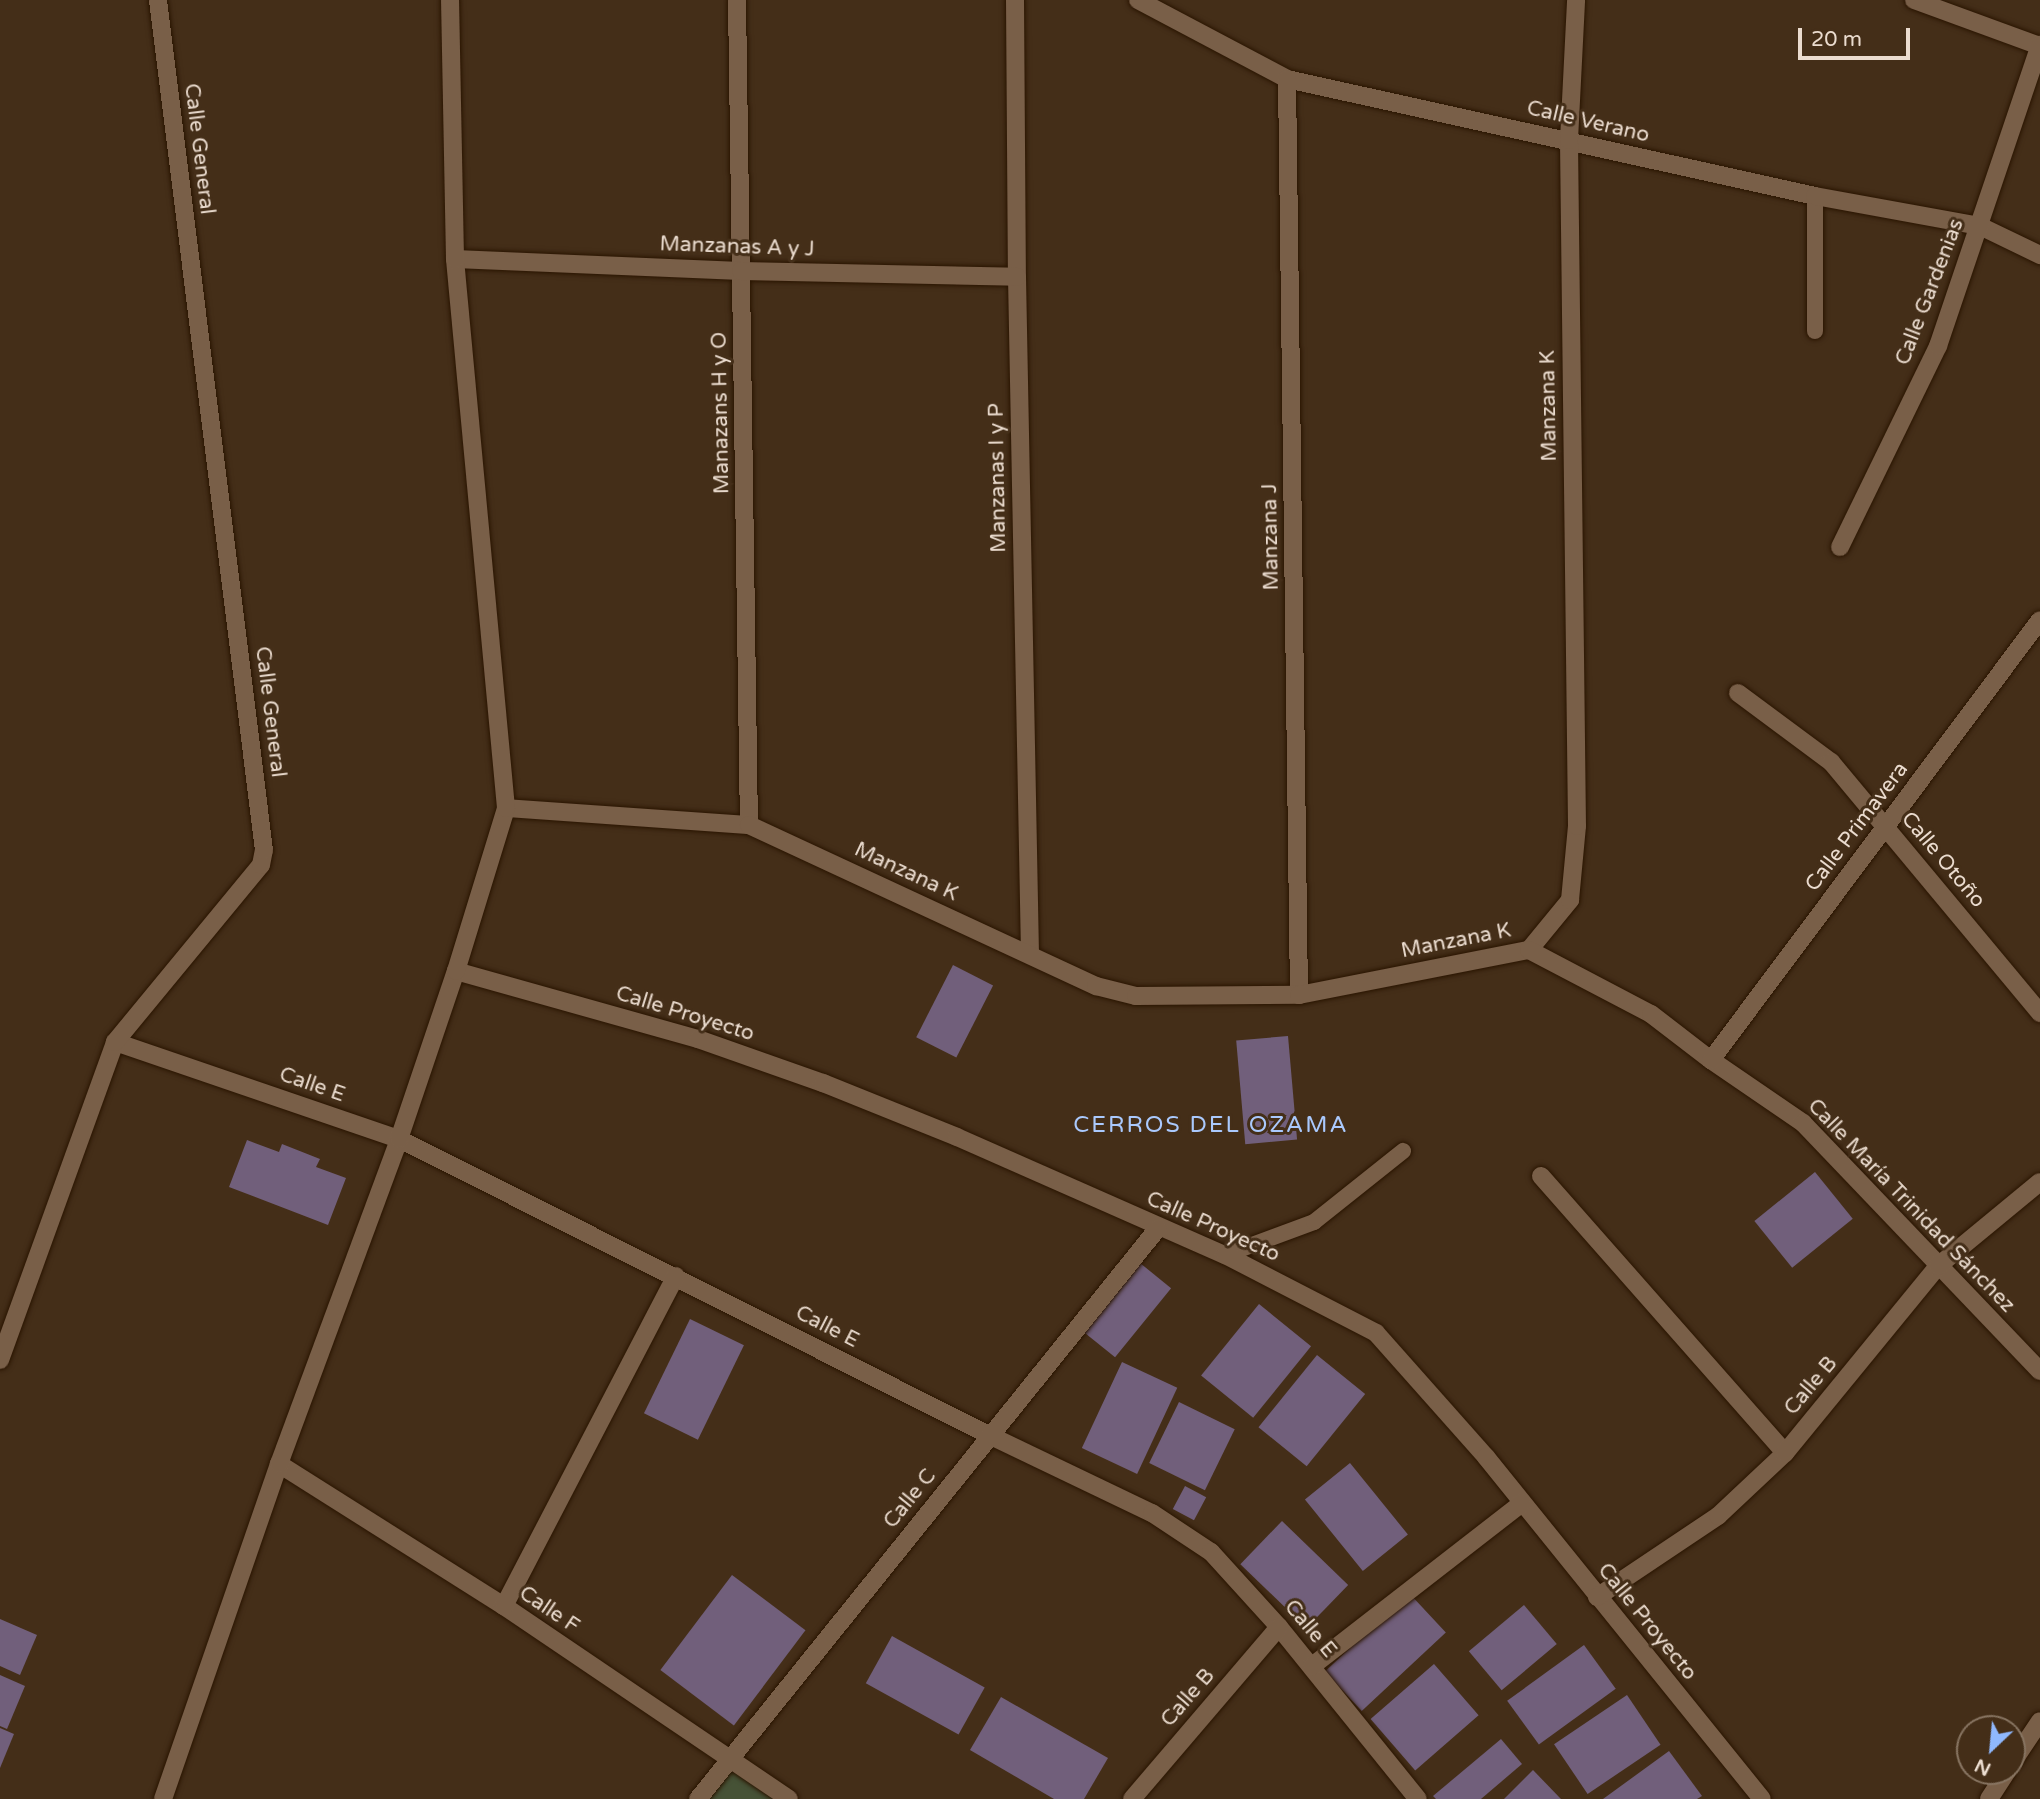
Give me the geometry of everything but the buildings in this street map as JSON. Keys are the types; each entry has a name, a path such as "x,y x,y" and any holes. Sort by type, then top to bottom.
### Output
{"street":[{"name":"Calle General","path":"0,1360 115,1042 261,865 264,850 158,0"},
{"path":"163,1799 279,1464 400,1139 506,808 455,258 450,0"},
{"name":"Manazans H y O","path":"737,0 749,825"},
{"name":"Manzanas I y P","path":"1015,0 1017,277 1030,954"},
{"name":"Calle Verano","path":"1138,0 1287,79 1815,196 1980,226 2040,255"},
{"name":"Manzana K","path":"506,808 749,825 1096,986 1136,996 1299,995 1529,950 1570,900 1577,825 1569,141 1576,0"},
{"path":"1914,0 2040,46"},
{"name":"Calle Gardenias","path":"1840,547 1938,346 2040,46"},
{"name":"Manzana J","path":"1287,79 1299,995"},
{"name":"Manzanas A y J","path":"455,258 741,271 1017,277"},
{"name":"Calle Primavera","path":"1711,1060 2040,620"},
{"name":"Calle Otoño","path":"1738,693 1831,762 2040,1013"},
{"name":"Calle María Trinidad Sánchez","path":"1529,950 1651,1014 1711,1060 1803,1123 2040,1371"},
{"name":"Calle Proyecto","path":"456,971 698,1039 789,1071 957,1137 1158,1228 1226,1255 1381,1336 1522,1503 1762,1799"},
{"name":"Calle E","path":"115,1042 400,1139 991,1436 1152,1513 1211,1552 1312,1666 1418,1799"},
{"path":"1541,1176 1785,1453"},
{"name":"Calle B","path":"1597,1597 1693,1536 1785,1453 1938,1266 2040,1182"},
{"name":"Calle C","path":"698,1799 1158,1228"},
{"path":"504,1606 676,1276"},
{"name":"Calle F","path":"279,1464 504,1606 727,1760 789,1799"},
{"path":"1312,1666 1522,1503"},
{"name":"Calle B","path":"1132,1799 1279,1627"},
{"path":"2026,1742 2040,1721"}],"lane":[{"path":"1815,196 1815,331"},
{"path":"1226,1255 1314,1222 1403,1151"}],"green space":[{"path":"718,1763 777,1799 688,1799"}],"district":[{"name":"CERROS DEL OZAMA","path":"1211,1125"}]}
